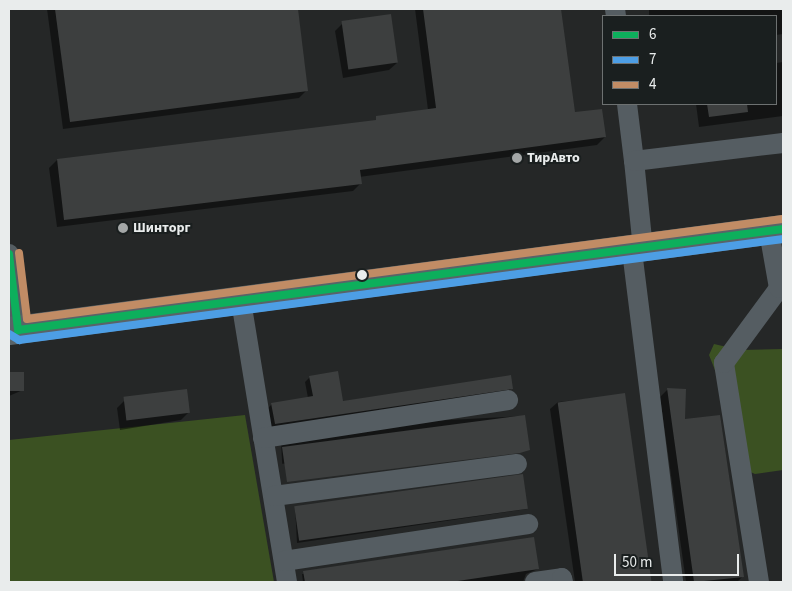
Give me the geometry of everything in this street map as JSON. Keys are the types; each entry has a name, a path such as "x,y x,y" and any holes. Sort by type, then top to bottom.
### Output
{"highway":[{"path":"14,331 638,250 776,230"}],"street":[{"path":"627,105 634,161 638,250 673,582"},
{"path":"634,161 783,143"},
{"path":"759,582 724,364 779,288 776,230"},
{"path":"9,254 14,331"},
{"path":"241,301 287,582"},
{"path":"263,438 508,400"},
{"path":"274,496 517,464"},
{"path":"284,561 528,524"},
{"path":"535,582 562,578 563,582"}],"green space":[{"path":"714,344 740,350 783,349 783,470 755,474 739,467 722,388 709,355"},
{"path":"245,415 274,582 9,582 9,440"}],"building":[{"path":"55,9 298,9 308,91 70,122"},
{"path":"423,9 561,9 575,112 602,109 606,137 360,170 362,184 64,220 57,159 376,120 376,116 436,108"},
{"path":"391,14 398,63 348,69 341,21"},
{"path":"707,105 747,105 748,112 709,117"},
{"path":"338,371 343,401 511,375 513,389 275,424 271,403 313,396 309,376"},
{"path":"9,372 24,372 24,391 9,391"},
{"path":"667,388 686,389 685,419 720,415 744,577 694,582"},
{"path":"187,389 190,413 126,421 123,397"},
{"path":"625,393 652,582 583,582 558,402"},
{"path":"525,415 530,450 520,453 287,482 282,447"},
{"path":"523,474 528,509 299,541 294,506"},
{"path":"534,537 539,569 451,582 305,582 303,571"}],"transit line":[{"name":"4","path":"19,253 27,319 782,219"},
{"name":"6","path":"18,330 783,229"},
{"name":"7","path":"9,334 19,340 783,239"},
{"name":"6","path":"9,254 18,330"}],"place":[{"name":"ТирАвто","path":"517,158"},
{"name":"Шинторг","path":"123,228"}]}
